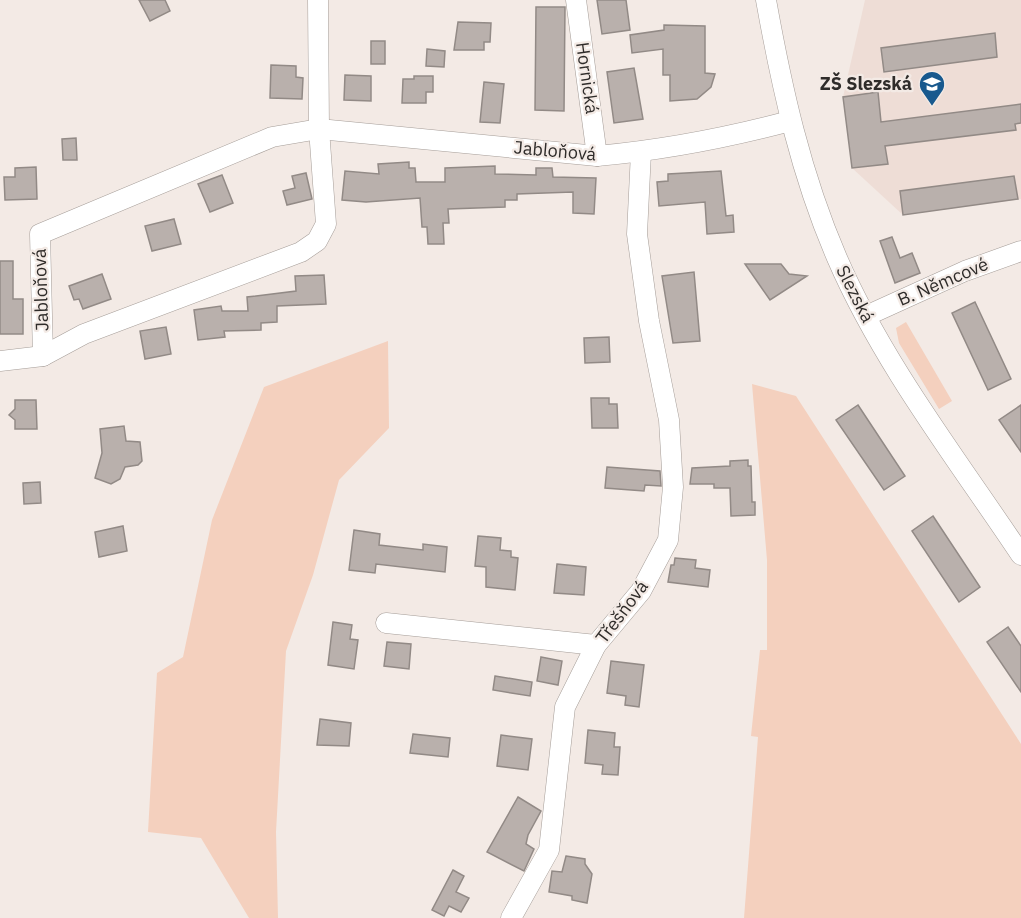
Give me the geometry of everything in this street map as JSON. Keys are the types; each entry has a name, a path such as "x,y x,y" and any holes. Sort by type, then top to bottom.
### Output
{"street":[{"name":"Jabloňová","path":"0,361 43,356 84,334 301,252 317,241 326,224 319,129 318,0"},
{"name":"Hornická","path":"576,0 597,156"},
{"name":"Slezská","path":"766,0 790,121 826,233 866,316 943,440 1021,555"},
{"name":"Jabloňová","path":"43,356 40,234 273,137 319,129 597,156 641,152 740,136 790,121"},
{"name":"Třešňová","path":"511,918 549,850 565,707 596,645 641,591 668,540 673,487 669,420 649,321 637,234 641,152"},
{"name":"B. Němcové","path":"866,316 965,271 1021,251"},
{"path":"386,623 596,645"}],"shaded area":[{"name":"ZŠ Slezská","path":"865,0 1021,0 1021,199 903,215 852,168 843,97"},
{"path":"906,322 952,401 939,409 899,343 896,328"},
{"path":"388,341 389,428 339,480 313,575 286,651 276,832 278,918 249,918 201,838 148,832 157,673 183,657 212,520 264,387"},
{"path":"752,384 796,396 1021,744 1021,918 744,918 758,737 751,736 760,650 767,650 767,560"}],"building":[{"path":"139,0 165,0 170,11 150,21"},
{"path":"597,0 626,0 630,30 602,34"},
{"path":"536,7 565,7 564,111 535,110"},
{"path":"458,22 491,23 490,42 484,42 484,50 454,50"},
{"path":"664,25 705,26 705,73 715,74 711,87 697,99 670,101 670,75 663,75 663,49 632,53 630,35 664,30"},
{"path":"995,33 997,57 884,72 881,48"},
{"path":"371,41 385,41 385,64 371,64"},
{"path":"427,49 445,51 444,67 426,66"},
{"path":"271,65 296,66 296,77 303,78 302,99 270,98"},
{"path":"634,68 643,119 614,123 607,72"},
{"path":"345,75 371,76 371,101 344,100"},
{"path":"414,76 433,76 433,92 426,92 426,103 402,103 403,79 414,79"},
{"path":"484,82 504,84 500,123 480,122"},
{"path":"878,92 881,122 1021,104 1021,123 1015,124 1016,130 885,146 888,164 852,168 843,97"},
{"path":"76,138 77,160 63,160 62,139"},
{"path":"409,162 409,168 415,168 416,182 445,182 445,168 495,166 495,174 536,175 536,168 552,168 553,177 596,178 594,214 573,213 573,192 517,194 517,200 505,200 505,207 448,209 449,223 443,223 444,244 428,244 427,227 422,227 420,198 366,202 342,200 345,171 379,174 378,164"},
{"path":"36,167 37,199 5,200 4,177 15,177 15,168"},
{"path":"721,171 726,216 733,215 734,232 707,234 705,202 659,206 657,182 668,181 668,174"},
{"path":"306,173 312,199 287,205 283,191 295,188 292,176"},
{"path":"222,175 233,203 210,212 198,184"},
{"path":"1014,176 1018,199 903,215 900,191"},
{"path":"174,219 181,244 152,251 145,226"},
{"path":"892,237 900,258 912,253 920,273 895,283 880,241"},
{"path":"0,261 13,261 13,299 23,299 23,334 0,334"},
{"path":"745,264 781,264 789,274 807,276 770,300"},
{"path":"694,272 700,341 673,343 662,276"},
{"path":"102,274 111,299 83,309 79,299 74,300 69,286"},
{"path":"324,275 326,304 277,306 277,322 261,323 261,330 224,331 225,337 198,340 194,310 221,306 222,311 248,311 247,297 296,291 295,276"},
{"path":"975,302 1011,379 988,390 952,313"},
{"path":"166,327 171,354 145,359 140,331"},
{"path":"609,337 610,362 585,363 584,338"},
{"path":"591,398 609,398 609,404 617,404 618,428 592,428"},
{"path":"15,400 36,400 37,429 15,429 15,420 9,415 15,409"},
{"path":"858,405 905,476 884,490 836,420"},
{"path":"1021,405 1021,452 999,420"},
{"path":"124,426 126,441 140,442 142,461 138,465 125,467 120,479 111,484 95,478 102,453 100,429"},
{"path":"748,460 748,466 751,466 752,502 755,502 755,515 731,516 730,488 714,488 714,484 690,484 692,468 730,466 730,461"},
{"path":"607,467 660,471 661,486 645,485 644,491 605,488"},
{"path":"40,482 41,503 24,504 23,483"},
{"path":"933,516 980,587 959,602 912,531"},
{"path":"123,526 127,551 99,557 95,532"},
{"path":"354,530 380,534 379,545 423,550 423,544 447,547 445,572 376,564 375,573 349,570"},
{"path":"478,536 501,538 500,550 511,551 511,557 518,558 515,590 486,587 486,567 475,566"},
{"path":"675,558 696,560 695,568 710,570 708,587 668,582 671,565 674,565"},
{"path":"557,564 586,567 584,595 554,593"},
{"path":"333,622 352,625 350,639 358,640 354,669 328,665"},
{"path":"1008,627 1021,646 1021,692 987,642"},
{"path":"387,642 411,644 409,669 384,666"},
{"path":"541,657 562,661 558,685 537,681"},
{"path":"611,661 644,665 639,707 625,705 626,696 607,693"},
{"path":"495,676 532,682 530,696 493,690"},
{"path":"320,719 351,723 349,746 317,745"},
{"path":"588,730 615,733 614,747 620,747 618,775 602,774 603,765 585,763"},
{"path":"413,734 450,738 448,757 410,753"},
{"path":"501,735 532,739 528,770 497,766"},
{"path":"518,797 541,811 528,835 526,844 534,849 524,871 487,852"},
{"path":"566,856 585,859 585,864 592,874 587,903 572,900 572,896 549,892 552,871 562,872"},
{"path":"453,870 464,876 456,892 469,898 461,912 449,906 444,916 432,910"}],"place":[{"name":"ZŠ Slezská","path":"932,107"}]}
